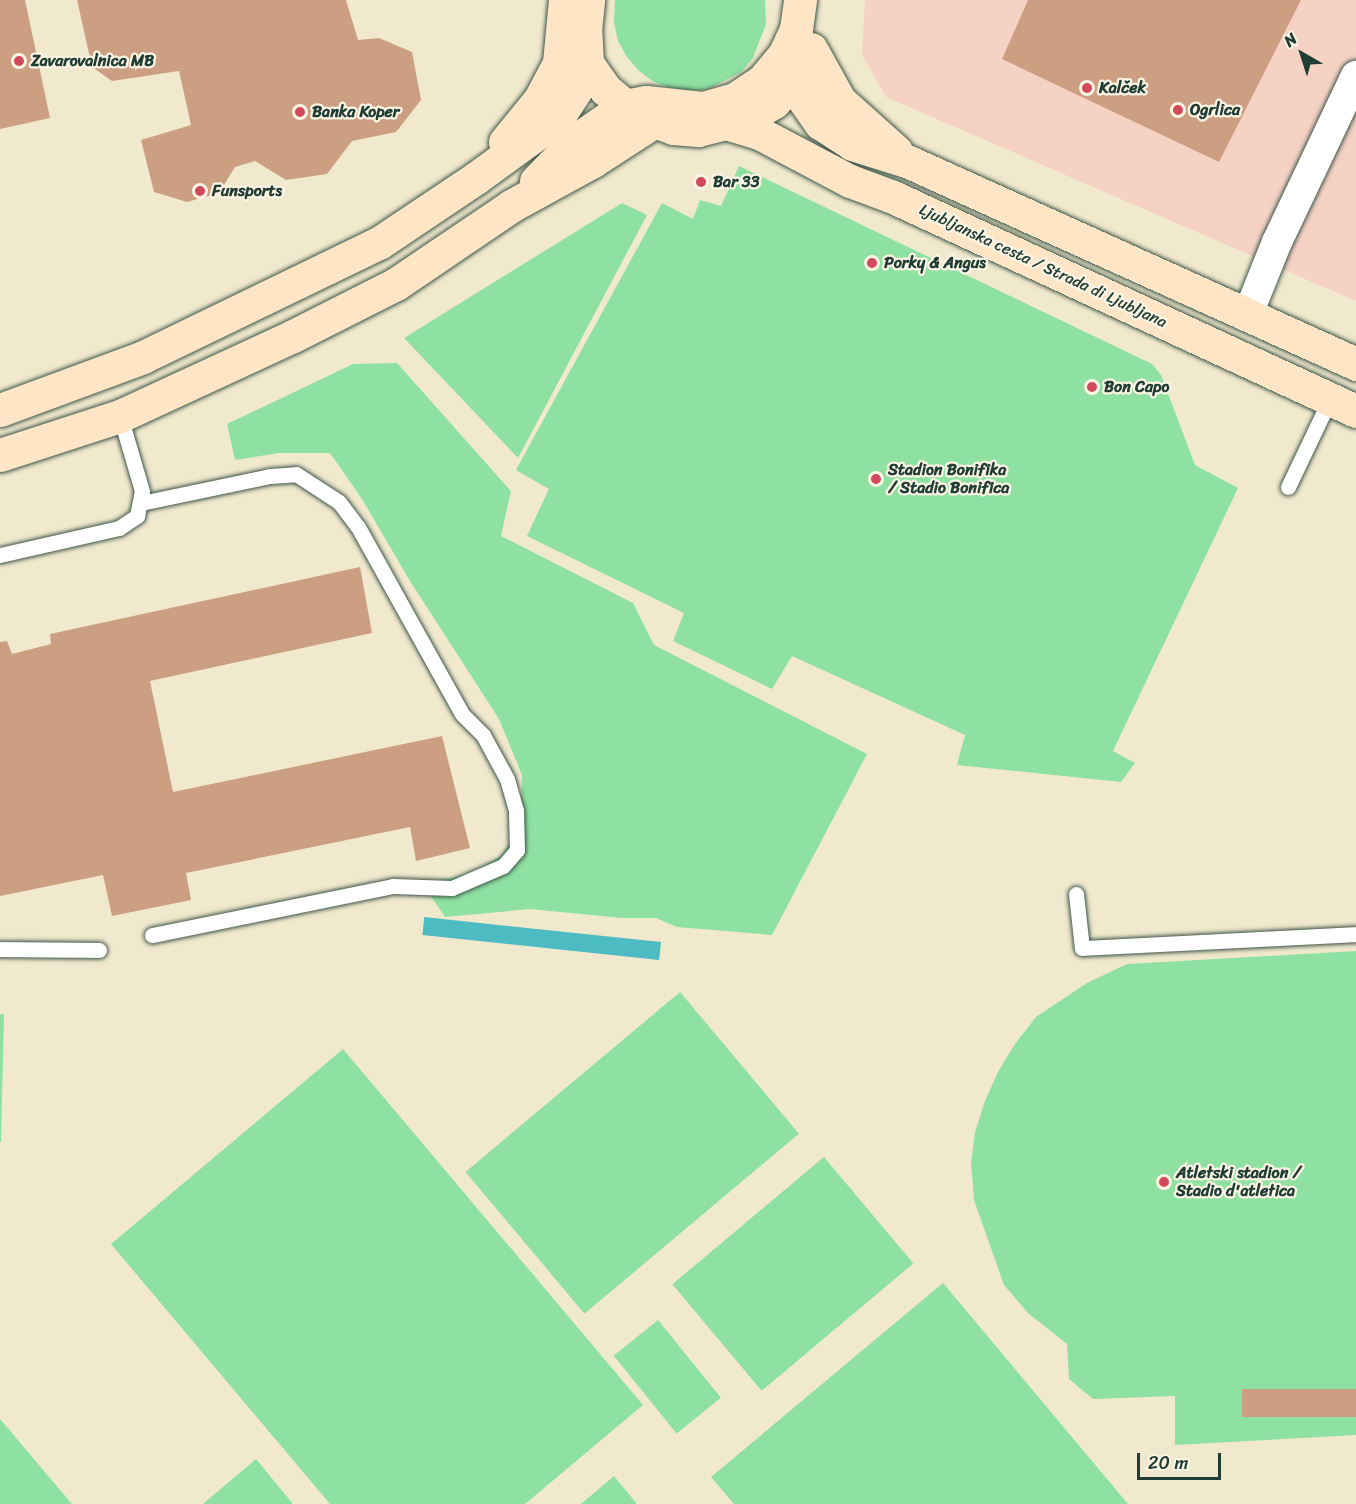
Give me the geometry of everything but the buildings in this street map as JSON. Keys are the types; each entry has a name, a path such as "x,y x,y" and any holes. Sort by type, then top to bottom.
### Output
{"main road":[{"path":"800,0 796,29 796,61 820,123 852,144 909,162 1356,364"},
{"path":"568,9 587,63 605,89 636,115 672,128 698,130 729,124 749,117 774,102 796,61 820,0"},
{"path":"476,178 540,99 559,63 568,9"},
{"path":"512,206 576,140 625,106 646,102 703,108 735,99 796,61"},
{"path":"0,410 142,357 379,243 476,178 557,119 575,91 587,63"},
{"path":"0,455 120,416 396,284 512,206 593,161 653,122"},
{"name":"Ljubljanska cesta / Strada di Ljubljana","path":"729,124 759,133 850,181 892,196 1343,405"}],"street":[{"path":"1248,314 1277,243 1356,76"}],"lane":[{"path":"1288,487 1343,405"},
{"path":"0,555 119,528 137,516 142,491 120,416"},
{"path":"141,503 270,476 296,474 339,502 357,526 462,714 483,735 507,779 516,810 516,850 503,866 453,888 393,886 153,935"},
{"path":"1076,894 1082,948 1356,934"},
{"path":"0,949 99,950"}],"shaded area":[{"path":"865,0 1356,0 1356,301 886,97 862,55"}],"green space":[{"path":"615,0 765,0 766,24 753,58 741,72 708,89 690,91 671,88 654,82 639,71 627,57 618,41 614,23"},
{"name":"Stadion Bonifika / Stadio Bonifica","path":"739,166 1152,364 1161,375 1195,465 1238,488 1113,751 1135,763 1121,782 957,765 965,735 792,656 772,689 673,641 684,613 527,536 549,489 516,470 662,203 693,219 700,200 721,206"},
{"path":"622,203 647,215 518,458 404,338"},
{"path":"397,363 511,491 501,536 633,603 654,645 867,754 772,935 677,927 656,918 622,918 530,909 445,917 422,883 468,875 501,856 520,826 522,775 499,719 410,581 362,499 330,453 279,453 235,460 227,424 353,364"},
{"name":"Atletski stadion / Stadio d'atletica","path":"1356,951 1356,1435 1175,1445 1175,1396 1093,1399 1069,1379 1067,1344 1028,1313 1004,1285 974,1200 971,1163 975,1132 985,1101 998,1072 1015,1044 1036,1017 1087,983 1127,964"},
{"path":"680,992 799,1134 584,1314 466,1172"},
{"path":"0,1014 4,1014 1,1142 0,1142"},
{"path":"343,1049 643,1405 525,1504 330,1504 111,1244"},
{"path":"824,1157 913,1263 762,1391 672,1284"},
{"path":"943,1283 1128,1504 734,1504 711,1477"},
{"path":"658,1320 721,1398 677,1434 614,1356"},
{"path":"0,1419 72,1504 0,1504"},
{"path":"256,1459 293,1504 203,1504"},
{"path":"614,1476 637,1504 581,1504"}],"water":[{"path":"424,917 661,942 659,960 422,935"}],"place":[{"name":"Zavarovalnica MB","path":"19,61"},
{"name":"Kalček","path":"1087,88"},
{"name":"Ogrlica","path":"1178,110"},
{"name":"Banka Koper","path":"300,112"},
{"name":"Bar 33","path":"701,182"},
{"name":"Funsports","path":"200,191"},
{"name":"Porky & Angus","path":"872,263"},
{"name":"Bon Capo","path":"1092,387"},
{"name":"Stadion Bonifika / Stadio Bonifica","path":"876,479"},
{"name":"Atletski stadion / Stadio d'atletica","path":"1164,1182"}]}
